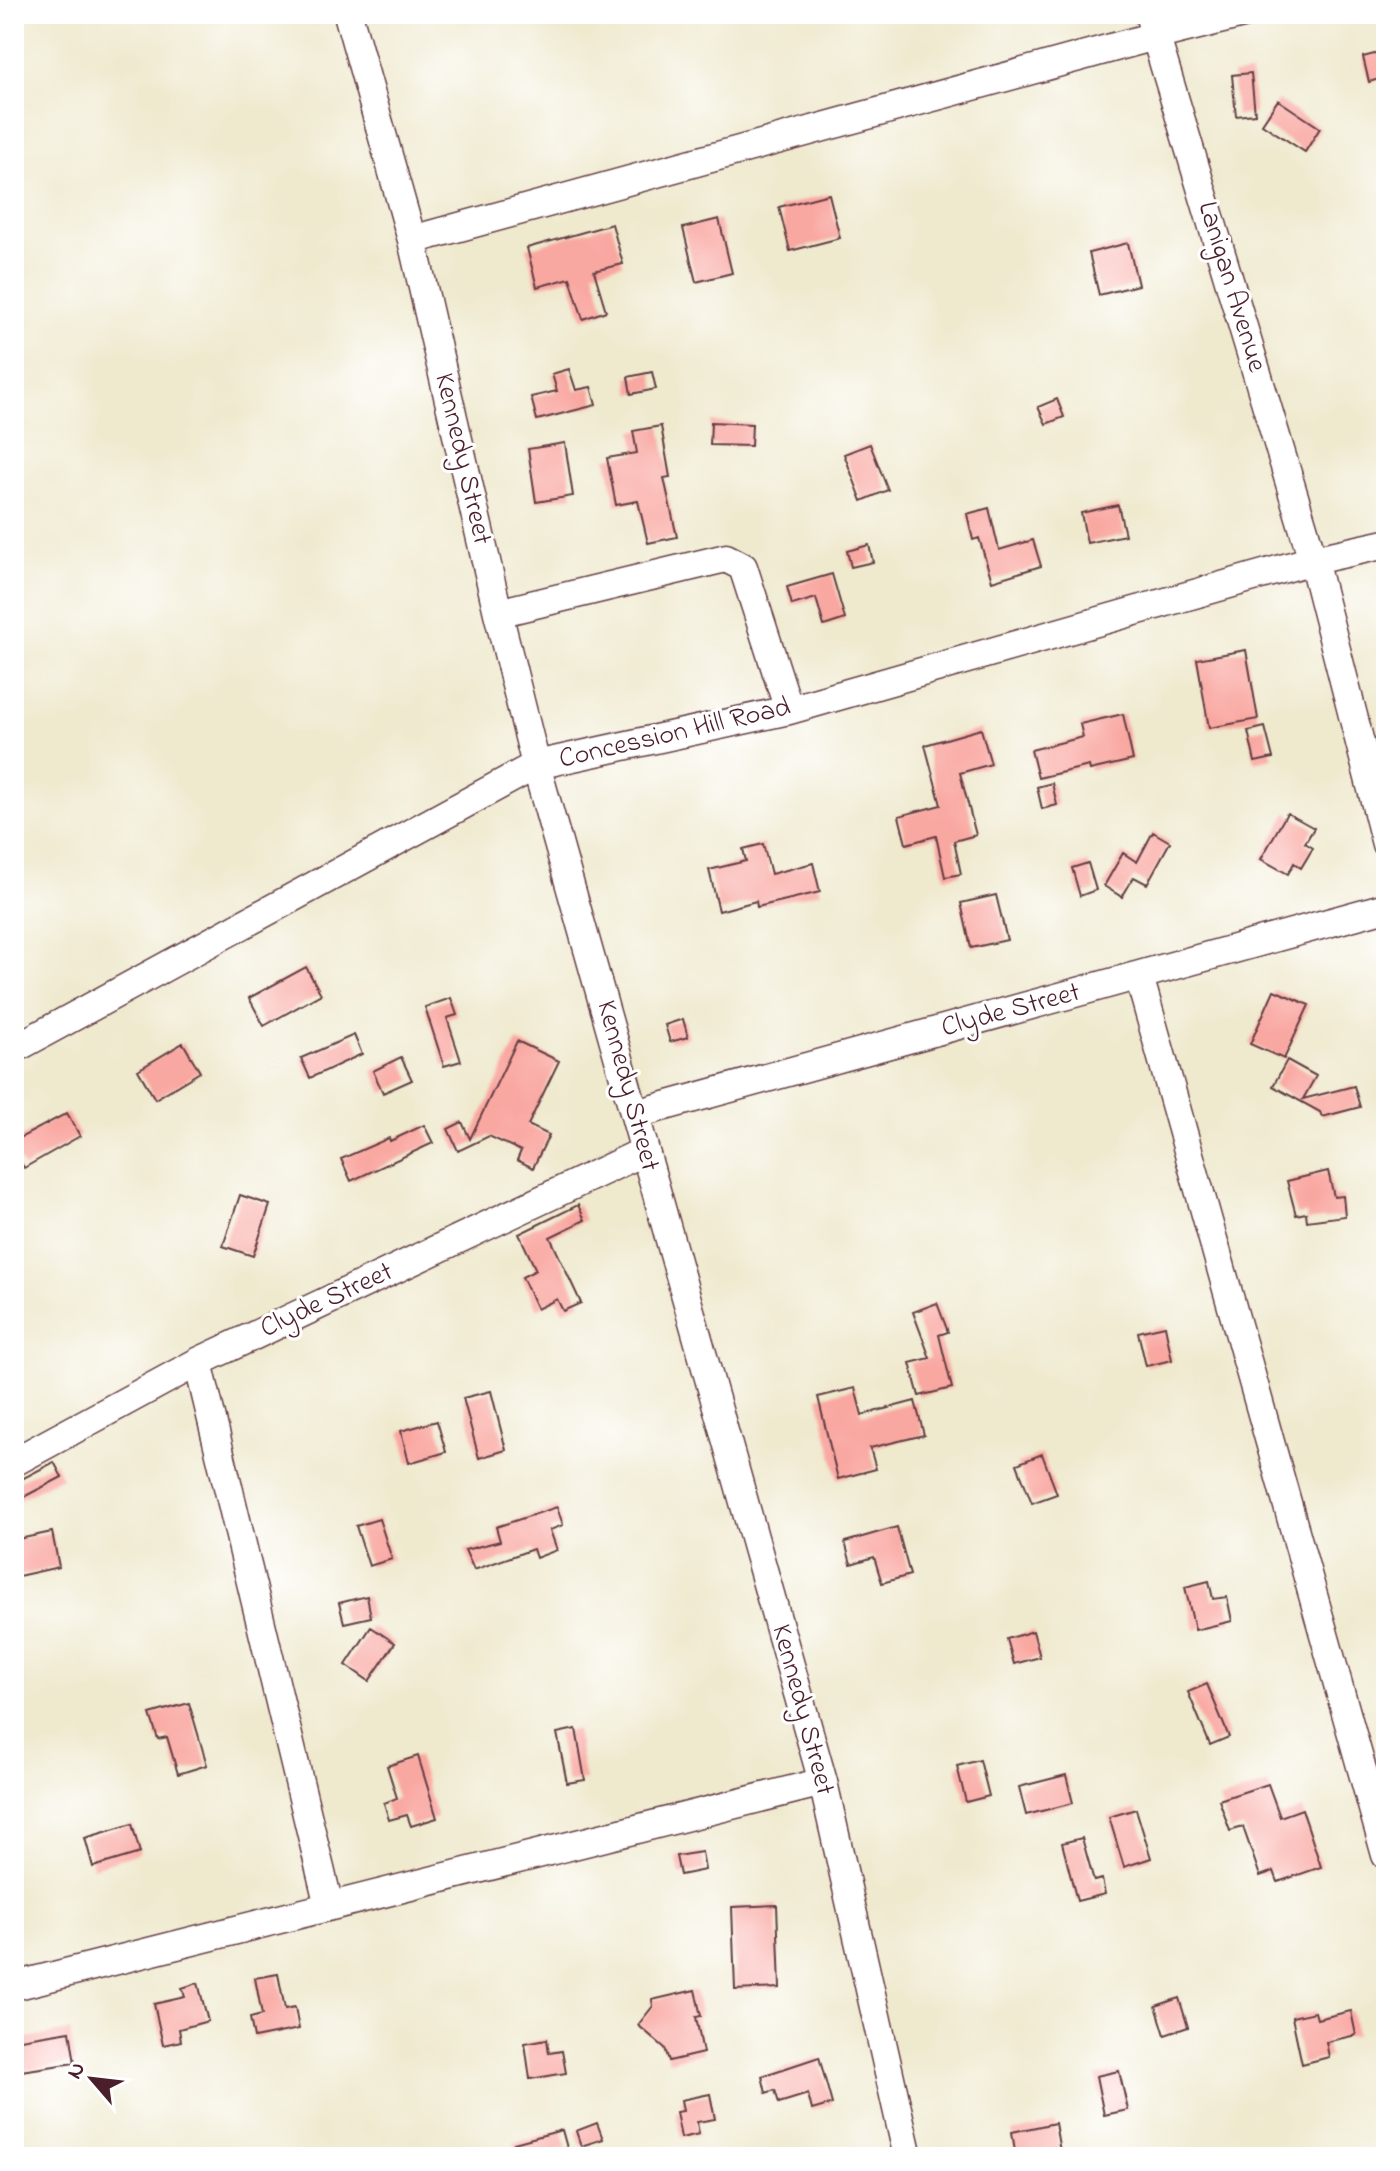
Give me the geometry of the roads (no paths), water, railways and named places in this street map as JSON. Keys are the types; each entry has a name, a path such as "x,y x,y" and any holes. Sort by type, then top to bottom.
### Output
{"street":[{"name":"Kennedy Street","path":"348,14 412,240 536,765 823,1782 908,2157"},
{"path":"412,240 1152,25 1243,14"},
{"name":"Lanigan Avenue","path":"1152,25 1313,560 1386,844"},
{"name":"Concession Hill Road","path":"14,1049 536,765 789,710 1313,560 1386,544"},
{"path":"498,613 726,558 743,567 789,710"},
{"name":"Clyde Street","path":"636,1114 1386,907"},
{"path":"1139,976 1386,1855"},
{"name":"Clyde Street","path":"14,1462 198,1362 645,1151"},
{"path":"198,1362 329,1906"},
{"path":"14,1986 823,1782"}]}
